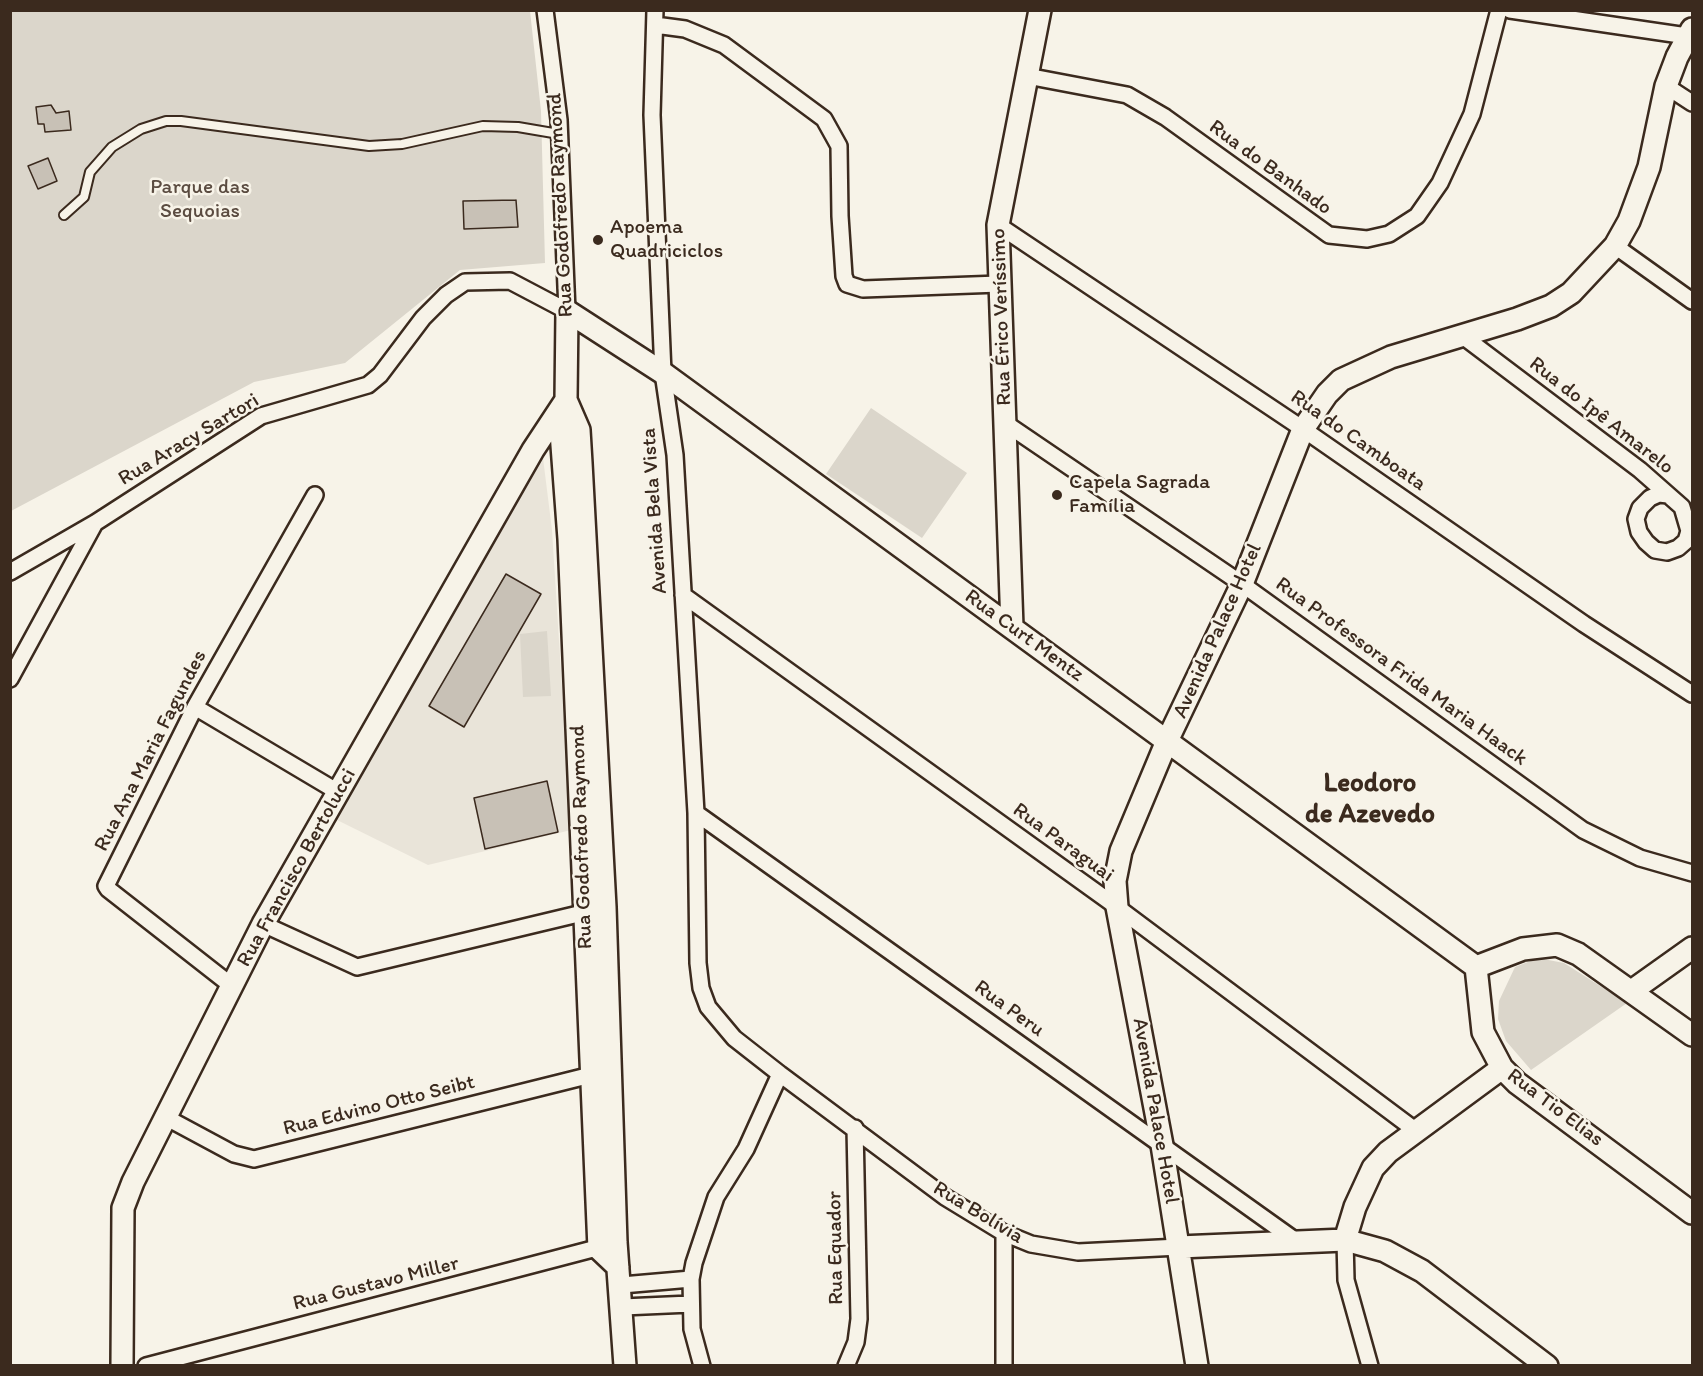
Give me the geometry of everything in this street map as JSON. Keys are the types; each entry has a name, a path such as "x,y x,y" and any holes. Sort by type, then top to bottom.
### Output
{"main road":[{"name":"Rua Érico Veríssimo","path":"1012,627 998,225 1040,10"},
{"name":"Avenida Palace Hotel","path":"1197,1365 1162,1145 1117,908 1115,881 1121,850 1167,741 1242,584 1303,429 1327,394 1341,380 1391,357 1464,337 1551,306 1571,293 1615,246 1629,222 1649,167 1666,86 1689,32"},
{"name":"Rua Curt Mentz","path":"567,311 663,373 1476,967"},
{"name":"Rua Godofredo Raymond","path":"567,311 566,400 579,430 580,441 600,1072 608,1245 620,1276 625,1365"},
{"name":"Rua Francisco Bertolucci","path":"122,1365 123,1208 133,1182 262,924 533,450 566,400"},
{"path":"1476,967 1523,949 1557,945 1578,954 1633,990 1692,1035"},
{"path":"1633,990 1692,948"},
{"name":"Rua Tio Elias","path":"1476,967 1483,1032 1502,1068 1517,1083 1692,1213"},
{"path":"1345,1240 1354,1207 1373,1168 1388,1152 1415,1130 1502,1068"},
{"name":"Rua Bolívia","path":"1179,1247 1345,1240 1385,1251 1422,1271 1547,1365"}],"street":[{"name":"Rua Godofredo Raymond","path":"545,10 559,134 567,311"},
{"name":"Rua do Banhado","path":"1027,76 1127,95 1165,117 1322,231 1348,239 1367,239 1389,234 1417,216 1440,183 1472,114 1499,10"},
{"path":"1510,10 1689,32"},
{"path":"655,18 724,45 824,119 839,146 841,236 846,284 863,290 999,284"},
{"name":"Avenida Bela Vista","path":"655,18 652,115 663,373 675,455 696,813 698,963 701,988 708,1007"},
{"path":"1666,86 1692,103"},
{"name":"Rua do Camboata","path":"998,225 1303,429 1584,624 1692,694"},
{"path":"1615,246 1692,301"},
{"name":"Rua Aracy Sartori","path":"10,572 95,523 261,416 368,385 380,375 423,318 446,295 465,282 510,281 567,311"},
{"name":"Rua do Ipê Amarelo","path":"1464,337 1640,470 1682,507 1689,531 1686,541 1678,548 1667,552 1655,550 1639,532 1636,519 1640,508 1650,498 1659,494 1668,495"},
{"name":"Rua Professora Frida Maria Haack","path":"1005,423 1242,584 1583,830 1640,858 1692,873"},
{"name":"Rua Ana Maria Fagundes","path":"232,986 108,890 106,885 195,708 315,495"},
{"path":"10,679 95,523"},
{"name":"Rua Paraguai","path":"683,595 1117,908 1415,1130"},
{"path":"195,708 338,792"},
{"name":"Rua Peru","path":"696,813 1296,1241"},
{"path":"262,924 357,967 595,909"},
{"name":"Rua Bolívia","path":"708,1007 734,1038 780,1074 945,1197 1004,1233 1030,1244 1078,1252 1179,1247"},
{"name":"Rua Edvino Otto Seibt","path":"167,1118 234,1154 254,1159 600,1072"},
{"path":"702,1365 692,1329 690,1304 691,1279 704,1227 716,1197 746,1149 780,1074"},
{"name":"Rua Equador","path":"846,1365 856,1342 859,1319 855,1128"},
{"path":"1004,1233 1004,1365"},
{"path":"1345,1240 1346,1280 1370,1365"},
{"name":"Rua Gustavo Miller","path":"146,1365 608,1245"},
{"path":"620,1276 691,1279"},
{"path":"622,1306 690,1304"}],"lane":[{"path":"64,215 84,197 90,172 112,147 141,129 166,122 180,121 369,147 402,144 483,126 518,127 559,134"}],"shaded area":[{"path":"543,458 552,530 571,830 428,865 335,819 539,459"}],"green space":[{"name":"Parque das Sequoias","path":"11,11 530,11 541,111 545,263 460,270 345,363 254,382 11,511"},
{"path":"871,408 967,473 922,538 826,474"},
{"path":"547,631 551,696 523,697 520,634"},
{"path":"1538,958 1564,963 1627,1003 1531,1070 1506,1041 1498,1019 1499,1001 1515,967"}],"building":[{"path":"51,105 56,113 69,111 71,130 45,132 44,124 38,124 36,107"},
{"path":"48,158 57,181 38,189 28,166"},
{"path":"516,200 518,227 464,229 463,201"},
{"path":"506,574 541,594 464,727 429,706"},
{"path":"547,781 558,832 485,849 474,798"}],"place":[{"name":"Apoema Quadriciclos","path":"598,240"},
{"name":"Capela Sagrada Família","path":"1057,495"}],"district":[{"name":"Leodoro de Azevedo","path":"1370,800"}]}
